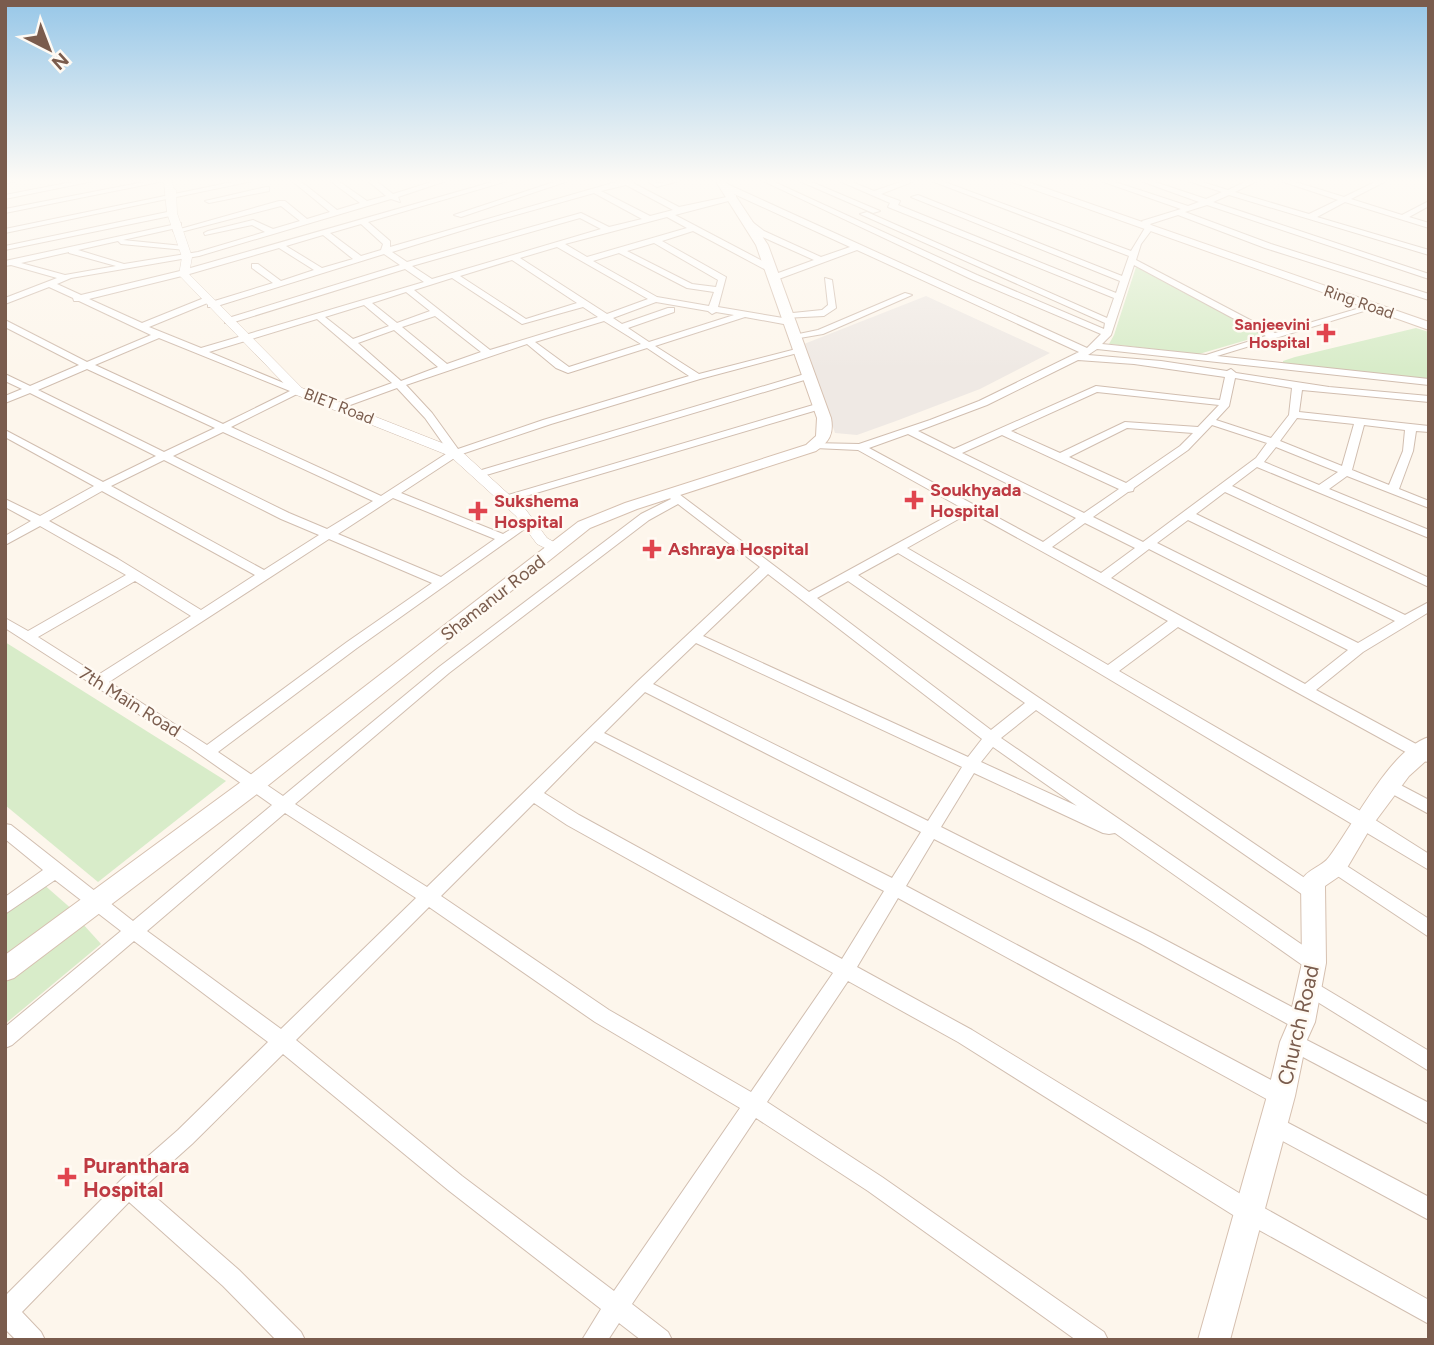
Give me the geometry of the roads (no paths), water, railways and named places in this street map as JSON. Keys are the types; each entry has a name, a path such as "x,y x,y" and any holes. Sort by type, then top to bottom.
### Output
{"main road":[{"path":"761,243 827,430 824,439 816,445"},
{"name":"Ring Road","path":"1193,243 1373,307 1429,323"},
{"name":"Ring Road","path":"1195,243 1429,323"},
{"name":"Shamanur Road","path":"5,970 253,785 584,525 816,445"},
{"path":"1311,892 1313,881 1336,866 1363,821 1402,770 1426,752"},
{"name":"Church Road","path":"1214,1340 1312,975 1311,892"}],"street":[{"path":"5,248 30,243"},
{"path":"8,263 98,243"},
{"path":"126,243 185,252"},
{"path":"182,243 185,252 183,272"},
{"path":"8,263 60,277 128,266 225,243"},
{"path":"77,299 288,243"},
{"path":"338,243 359,259"},
{"path":"385,251 387,243"},
{"path":"142,327 209,302 279,284 412,243"},
{"path":"228,321 484,243"},
{"path":"202,351 562,243"},
{"path":"587,260 646,243"},
{"path":"661,243 723,279 712,311"},
{"path":"718,243 771,273 820,260 859,243"},
{"path":"782,243 820,260"},
{"path":"848,243 1091,349 1202,357 1429,382"},
{"path":"900,243 1106,333"},
{"path":"929,243 1110,322"},
{"path":"988,243 1119,297"},
{"path":"1031,243 1125,280"},
{"path":"1094,243 1133,258 1274,336"},
{"path":"816,445 860,447 909,431 982,403 1091,349 1106,333 1139,243"},
{"path":"1260,243 1429,297"},
{"path":"1328,243 1429,277"},
{"path":"1314,261 1349,243"},
{"path":"1395,243 1429,253"},
{"path":"558,244 655,299 744,315 792,331 820,332 908,295"},
{"path":"279,245 321,271"},
{"path":"71,250 128,266"},
{"path":"619,250 691,286 719,290"},
{"path":"385,251 430,282"},
{"path":"513,257 697,377"},
{"path":"255,265 279,284"},
{"name":"BIET Road","path":"183,272 209,302 298,391 455,453 505,499 542,541 556,548"},
{"path":"453,275 525,322 586,303"},
{"path":"5,301 69,276"},
{"path":"98,682 455,453 523,429 697,377 824,313 833,306 828,280"},
{"path":"48,283 77,299 159,335 298,391"},
{"path":"407,289 488,353"},
{"path":"338,406 488,353 607,317 655,299"},
{"path":"365,301 445,368"},
{"path":"1202,357 1373,307"},
{"path":"623,327 671,310"},
{"path":"352,342 437,312"},
{"path":"317,315 352,342 396,385 444,434 455,453"},
{"path":"529,341 559,366 568,370 744,315"},
{"path":"5,323 88,365 226,428 387,497 505,538"},
{"path":"5,400 159,335"},
{"path":"1074,358 1127,358 1231,372 1297,386 1429,399"},
{"path":"1043,547 1184,448 1224,403 1231,372"},
{"path":"479,474 808,376"},
{"path":"5,377 285,516 331,533 441,582"},
{"path":"1103,578 1256,463 1294,415 1297,386"},
{"path":"954,453 1096,388 1224,403"},
{"path":"5,541 103,486 168,457 298,391"},
{"path":"505,499 820,406"},
{"path":"1294,415 1429,429"},
{"path":"1209,421 1274,442 1429,505"},
{"path":"1321,489 1346,471 1360,422"},
{"path":"1061,457 1125,425 1199,430"},
{"path":"1393,490 1408,451 1411,428"},
{"path":"909,431 1358,649"},
{"path":"1002,431 1129,489"},
{"path":"5,433 264,575"},
{"path":"860,447 1306,690 1426,752"},
{"path":"1256,463 1429,534"},
{"path":"1226,488 1429,583"},
{"path":"5,1039 444,670 674,496 991,738 1145,845 1429,1062"},
{"path":"5,502 135,575 201,616"},
{"path":"809,597 970,508"},
{"path":"1188,515 1408,621"},
{"path":"208,752 240,726 527,523"},
{"path":"896,547 1363,821 1429,863"},
{"path":"33,1340 5,1313 128,1187 185,1137 427,896 766,568"},
{"path":"28,637 135,575"},
{"path":"850,576 1311,892"},
{"path":"1306,690 1358,649 1429,606"},
{"path":"1109,672 1178,620"},
{"name":"7th Main Road","path":"5,622 427,896 602,1016 754,1105 875,1184 1096,1340"},
{"path":"694,637 1145,845"},
{"path":"643,685 1146,938 1429,1114"},
{"path":"594,1340 845,970 972,763 991,738 1037,702"},
{"path":"594,734 895,888 1281,1096"},
{"path":"1391,786 1429,808"},
{"path":"533,794 573,820 1032,1075 1249,1212 1429,1312"},
{"path":"5,830 54,871 281,1041 455,1183 660,1340"},
{"path":"1336,866 1429,929"},
{"path":"5,907 54,871"},
{"path":"1273,1125 1429,1209"},
{"path":"128,1187 231,1278 293,1340"}],"place":[{"name":"Sanjeevini Hospital","path":"1326,333"},
{"name":"Soukhyada Hospital","path":"914,500"},
{"name":"Sukshema Hospital","path":"478,511"},
{"name":"Ashraya Hospital","path":"652,549"},
{"name":"Puranthara Hospital","path":"67,1177"}]}
